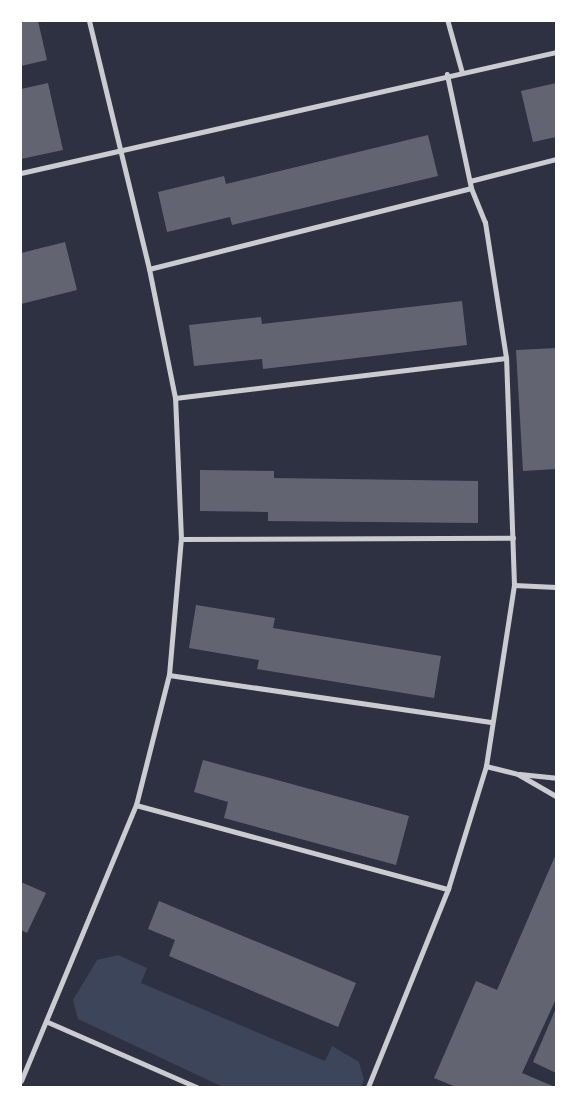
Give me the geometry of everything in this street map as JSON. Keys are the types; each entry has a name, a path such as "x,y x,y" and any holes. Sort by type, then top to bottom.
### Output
{"lane":[{"path":"21,1081 48,1022 136,805 169,675 181,539 175,398 149,269 89,21"},
{"path":"448,21 462,71"},
{"path":"21,173 462,71 556,52"},
{"path":"368,1087 447,889 486,766 514,585 506,358 485,223 471,188 447,75"},
{"path":"470,181 556,159"},
{"path":"149,269 471,188"},
{"path":"175,398 506,358"},
{"path":"181,539 513,538"},
{"path":"514,585 556,587"},
{"path":"169,675 491,722"},
{"path":"486,766 518,774 556,778"},
{"path":"518,774 556,796"},
{"path":"136,805 447,889"},
{"path":"48,1022 197,1087"}],"shaded area":[{"path":"118,955 147,968 141,983 325,1061 332,1046 359,1062 364,1080 361,1087 223,1087 78,1019 73,1000 97,960"}],"building":[{"path":"21,21 38,21 47,60 21,66"},
{"path":"48,83 63,150 21,159 21,89"},
{"path":"556,83 556,137 533,142 521,91"},
{"path":"428,135 438,176 232,225 230,217 167,232 158,192 224,176 226,184"},
{"path":"65,242 77,290 21,304 21,253"},
{"path":"462,301 467,345 263,369 262,359 194,366 189,325 261,317 262,324"},
{"path":"556,348 556,469 523,471 516,350"},
{"path":"200,470 274,471 274,478 478,481 478,523 268,521 268,512 200,511"},
{"path":"196,605 275,618 273,628 441,656 434,698 257,669 259,660 189,648"},
{"path":"203,760 409,816 396,865 224,818 228,802 194,792"},
{"path":"556,854 556,999 522,1073 555,1087 456,1087 434,1078 476,981 497,990"},
{"path":"21,882 46,893 27,933 21,930"},
{"path":"159,901 356,983 338,1027 169,956 175,940 148,929"},
{"path":"556,1008 556,1073 533,1062"}]}
